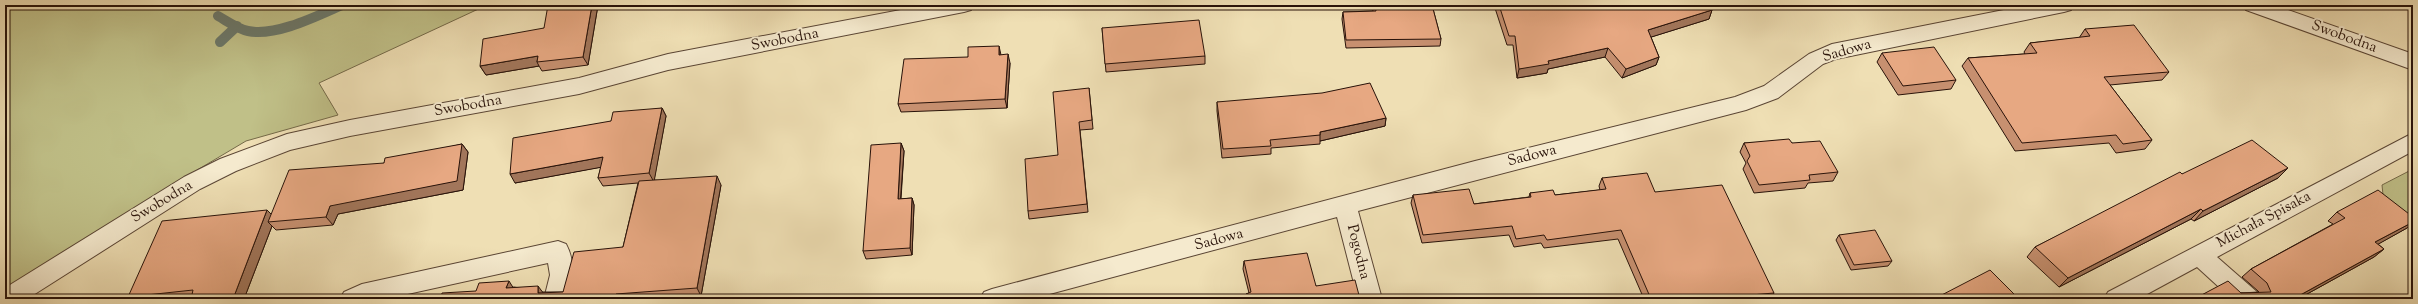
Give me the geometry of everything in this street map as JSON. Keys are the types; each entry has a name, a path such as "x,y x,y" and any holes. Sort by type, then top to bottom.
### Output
{"street":[{"name":"Swobodna","path":"7,299 192,183 228,165 287,142 350,128 579,86 656,65 964,5"},
{"name":"Sadowa","path":"992,299 1475,170 1738,104 1771,92 1816,59 1832,52 2064,5"},
{"name":"Swobodna","path":"2253,5 2413,62"},
{"path":"2298,5 2316,27"},
{"name":"Michała Spisaka","path":"2116,299 2413,142"},
{"name":"Pogodna","path":"1344,205 1370,299"},
{"path":"352,299 362,294 558,251 562,275 556,299"},
{"path":"2199,255 2249,299"}],"green space":[{"path":"5,5 487,5 319,83 338,115 246,141 172,185 5,289"},
{"path":"2413,169 2413,218 2383,195 2382,185"}],"building":[{"path":"548,5 592,5 583,57 537,62 538,56 480,66 483,39 544,28"},
{"path":"1375,5 1432,5 1441,39 1346,40 1343,12 1376,11"},
{"path":"1499,5 1708,5 1712,10 1648,30 1659,57 1626,69 1608,48 1548,61 1549,64 1519,69 1515,36 1509,36"},
{"path":"1199,20 1205,56 1105,64 1102,28"},
{"path":"2134,25 2169,72 2104,77 2152,140 2123,144 2116,135 2022,143 1968,58 2037,53 2030,43 2090,36 2085,29"},
{"path":"999,46 999,55 1008,54 1005,99 898,104 904,59 968,57 968,47"},
{"path":"1934,47 1956,80 1903,86 1882,53"},
{"path":"1370,83 1386,118 1320,132 1320,135 1270,140 1271,146 1223,149 1217,102 1322,93"},
{"path":"1089,88 1092,120 1079,122 1087,204 1028,211 1025,159 1058,155 1053,92"},
{"path":"662,108 649,173 598,178 603,157 510,174 513,138 611,121 613,112"},
{"path":"1789,139 1792,143 1820,141 1838,172 1809,175 1810,180 1759,185 1747,161 1750,156 1744,143"},
{"path":"2252,140 2288,168 2203,211 2201,209 2068,278 2035,247 2180,172 2182,174"},
{"path":"901,143 898,199 912,198 910,248 863,251 871,145"},
{"path":"462,144 457,181 330,206 326,217 268,222 289,170 384,163 385,158"},
{"path":"1647,173 1655,192 1722,185 1774,293 1704,299 1651,299 1621,230 1547,240 1544,235 1516,239 1512,226 1423,235 1413,195 1469,189 1474,204 1531,197 1530,193 1553,190 1555,195 1606,189 1602,178"},
{"path":"717,176 697,288 616,294 615,299 441,299 442,293 476,291 479,283 509,281 506,288 538,286 538,293 563,292 574,252 623,247 639,181"},
{"path":"2378,190 2413,217 2413,222 2375,242 2384,249 2293,299 2194,299 2228,281 2241,293 2271,292 2267,283 2251,269 2345,218 2337,212"},
{"path":"267,210 233,299 191,299 193,290 128,297 162,221"},
{"path":"1875,230 1892,261 1854,265 1839,235"},
{"path":"1307,253 1316,286 1355,280 1360,299 1247,299 1246,294 1251,292 1244,261"},
{"path":"1990,270 2019,299 1934,299"}],"waterway":[{"path":"236,27 248,31 271,31 321,15 342,5"},
{"path":"218,16 236,27"},
{"path":"220,42 236,27"}]}
